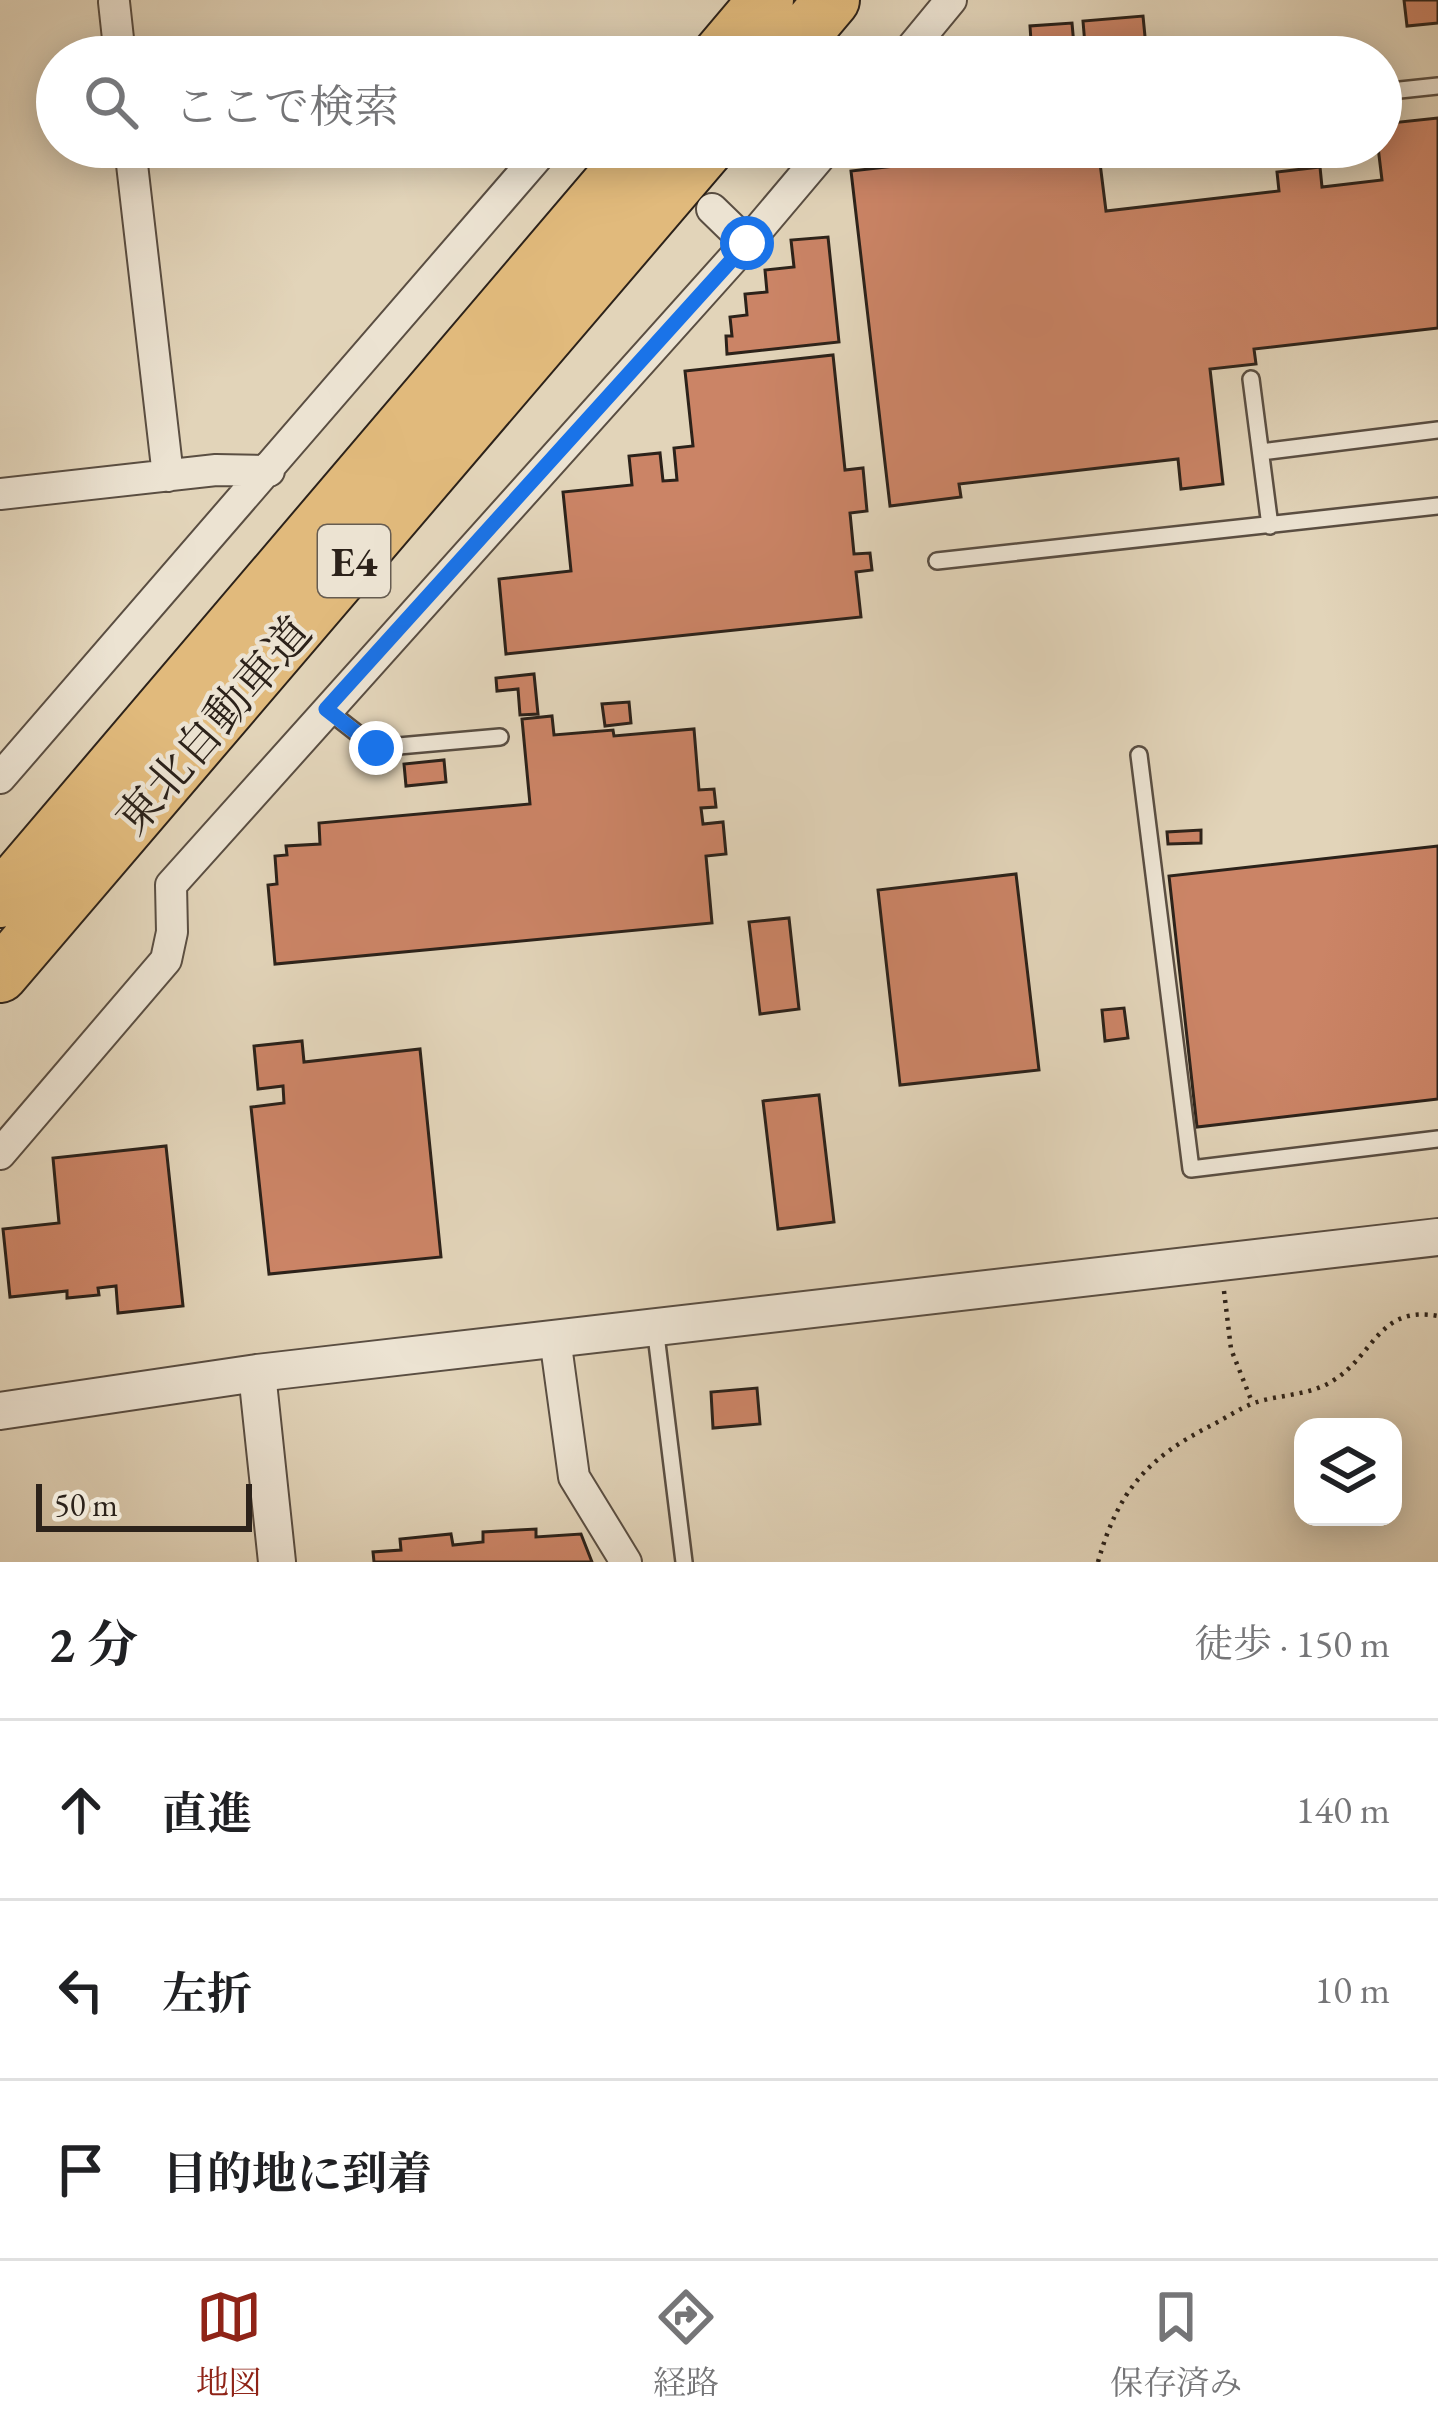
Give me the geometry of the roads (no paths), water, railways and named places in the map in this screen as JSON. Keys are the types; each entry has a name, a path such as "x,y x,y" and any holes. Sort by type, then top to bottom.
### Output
{"highway":[{"path":"736,36 766,0"},
{"path":"802,36 832,0"},
{"name":"東北自動車道","path":"0,900 623,168"},
{"name":"東北自動車道","path":"0,976 690,168"}],"street":[{"path":"921,36 951,0"},
{"path":"114,1 118,36"},
{"path":"132,168 168,476"},
{"path":"0,778 527,168"},
{"path":"0,1154 166,960 172,932 171,885 810,168"},
{"path":"712,209 747,243"},
{"path":"0,494 168,476 269,471"},
{"path":"0,1411 257,1373 1438,1237"},
{"path":"555,1338 574,1477 626,1562"},
{"path":"257,1373 277,1562"}],"lane":[{"path":"1402,90 1438,86"},
{"path":"1251,379 1270,526"},
{"path":"1261,452 1438,430"},
{"path":"937,561 1438,506"},
{"path":"326,709 376,748 500,737"},
{"path":"1138,754 1191,1169 1438,1139"},
{"path":"655,1327 684,1562"}]}
